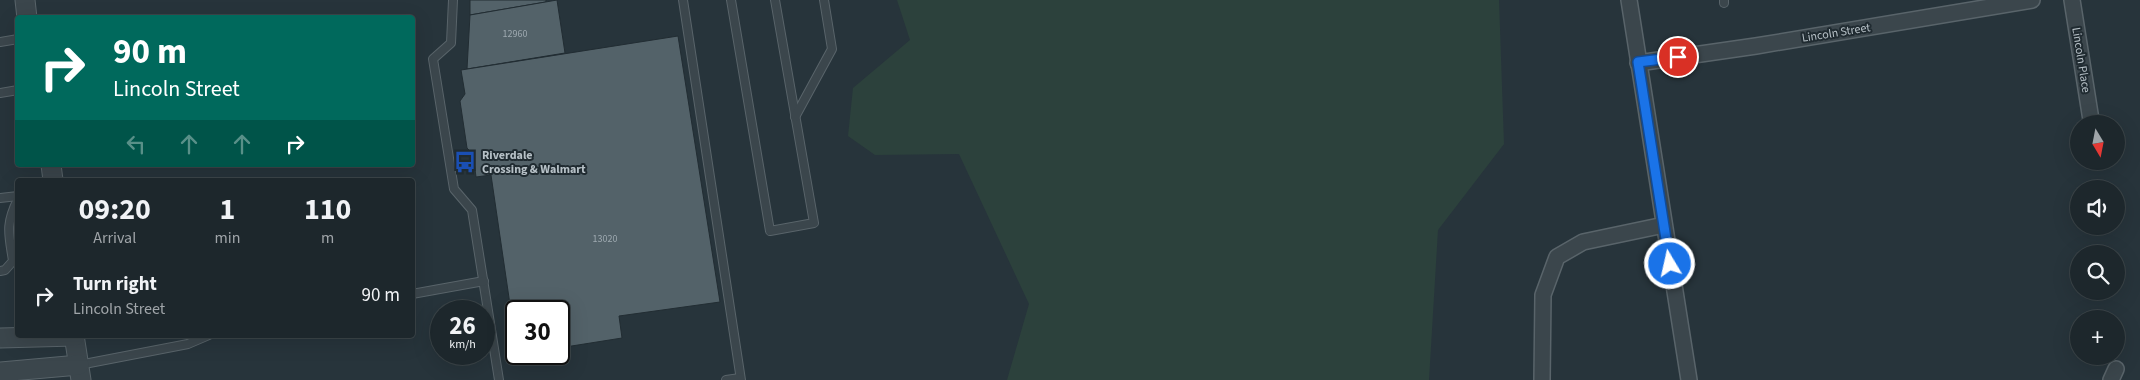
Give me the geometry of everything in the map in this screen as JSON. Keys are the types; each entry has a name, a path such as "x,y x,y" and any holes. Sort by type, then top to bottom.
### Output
{"street":[{"path":"26,0 27,15"},
{"path":"1629,0 1688,380"},
{"name":"Lincoln Street","path":"1638,62 1756,46 2001,3 2032,0"},
{"name":"Lincoln Place","path":"2072,0 2090,115"},
{"path":"1542,380 1542,295 1557,257 1583,242 1664,225"},
{"path":"0,338 15,337"},
{"path":"0,372 80,372 74,338"}],"lane":[{"path":"453,0 451,43 433,59 454,189 472,210 499,380"},
{"path":"683,0 740,379 726,380"},
{"path":"731,0 770,230 814,223 775,0"},
{"path":"795,116 832,49 824,0"},
{"path":"0,42 15,40"},
{"path":"0,93 15,90"},
{"path":"0,198 15,198"},
{"path":"0,271 5,270 13,261 8,225 15,204"},
{"path":"415,293 484,281"},
{"path":"80,372 188,344 202,338"}],"green space":[{"path":"897,0 1499,0 1504,144 1438,230 1429,380 1007,380 1029,304 959,154 875,155 848,136 853,88 910,40"}],"building":[{"path":"470,0 546,0 546,2 470,15"},
{"path":"557,0 565,53 467,69 470,15"},
{"path":"678,36 720,302 619,316 622,338 570,346 570,300 509,300 491,175 476,177 473,154 467,148 460,101 465,94 461,70"}],"place":[{"name":"Riverdale Crossing & Walmart","path":"465,162"}],"route":[{"path":"1670,264 1638,62 1678,57"}]}
